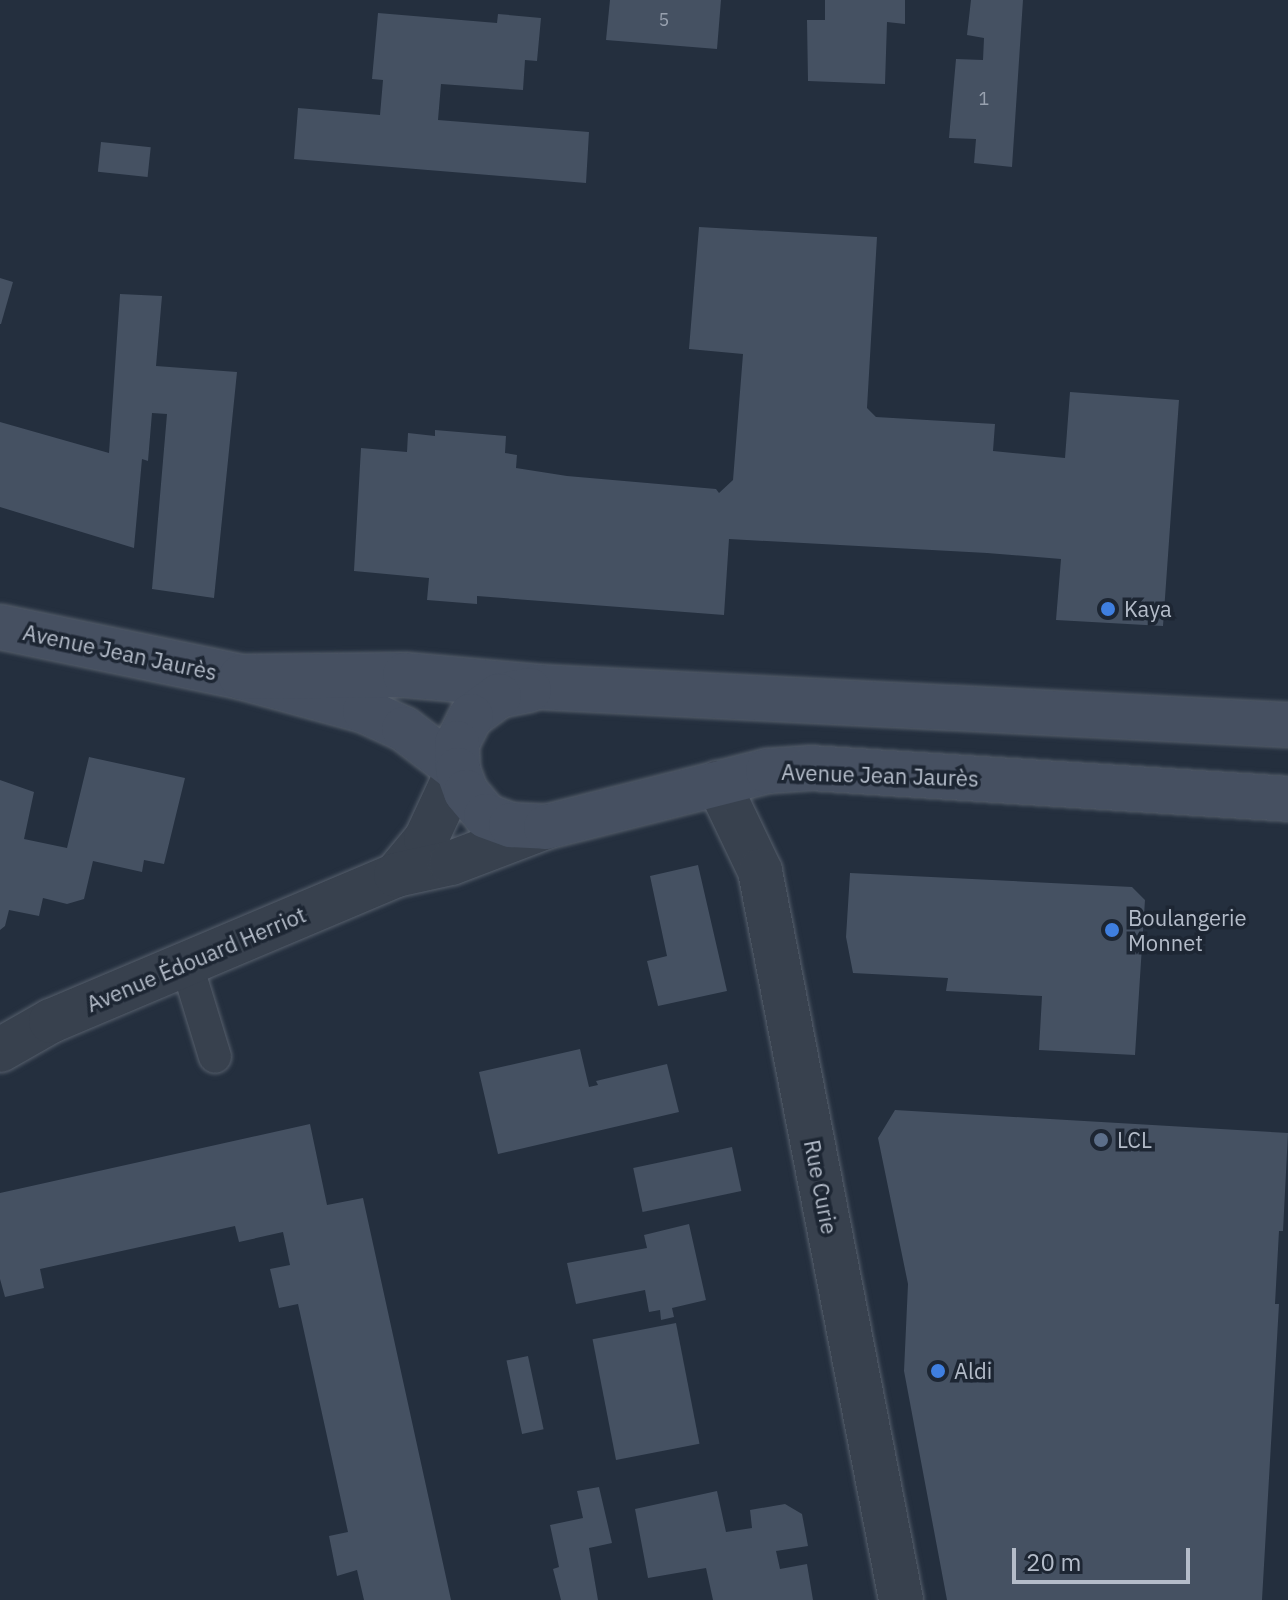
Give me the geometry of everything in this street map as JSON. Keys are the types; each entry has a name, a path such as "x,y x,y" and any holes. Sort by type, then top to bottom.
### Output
{"main road":[{"name":"Avenue Jean Jaurès","path":"0,627 241,677 365,711 404,729 458,770"},
{"name":"Avenue Jean Jaurès","path":"241,677 405,675 539,687 1288,725"},
{"name":"Avenue Jean Jaurès","path":"539,687 499,696 471,716 457,743 458,770 466,792 486,816 511,825 546,827 768,771 811,768 1288,799"}],"street":[{"path":"396,875 426,839 458,770"},
{"name":"Rue Curie","path":"718,783 760,871 901,1600"},
{"name":"Avenue Édouard Herriot","path":"0,1050 51,1021 396,875 451,863 546,827"}],"lane":[{"path":"186,962 215,1057"}],"building":[{"path":"610,0 721,0 717,49 606,40"},
{"path":"825,0 905,0 905,24 887,22 885,84 808,81 807,20 825,20"},
{"path":"971,0 1023,0 1012,167 974,163 976,139 949,138 956,59 983,60 984,38 967,35"},
{"path":"378,13 497,23 498,14 541,18 537,61 525,60 523,90 441,84 438,120 589,132 586,183 294,159 298,108 380,115 383,80 372,79"},
{"path":"101,142 151,147 148,177 98,172"},
{"path":"699,227 877,237 867,408 876,417 995,424 993,451 1065,458 1070,392 1179,400 1163,626 1056,620 1061,559 987,553 729,539 724,615 477,596 477,604 427,600 429,578 354,571 361,448 407,452 408,433 435,436 435,430 506,436 505,453 517,455 516,468 567,476 716,489 719,493 733,480 743,354 689,349"},
{"path":"0,278 13,282 1,324 0,324"},
{"path":"120,294 162,296 156,366 237,372 214,598 152,589 167,414 152,413 148,461 142,459 134,548 0,507 0,422 109,453"},
{"path":"89,757 185,778 164,864 144,860 142,872 93,861 84,899 67,904 43,898 39,916 9,910 5,926 0,930 0,780 34,792 24,839 67,848"},
{"path":"698,865 727,991 658,1006 647,961 667,956 650,876"},
{"path":"850,873 1132,887 1145,900 1135,1055 1039,1050 1042,996 946,991 948,978 853,973 846,937"},
{"path":"580,1049 589,1087 598,1085 596,1081 667,1064 679,1112 498,1154 479,1072"},
{"path":"895,1110 1288,1133 1283,1231 1279,1231 1275,1304 1279,1304 1262,1600 947,1600 904,1371 908,1284 878,1138"},
{"path":"310,1124 327,1205 363,1198 451,1600 364,1600 357,1570 337,1576 329,1536 348,1532 298,1304 279,1308 270,1269 290,1265 283,1232 239,1242 235,1226 40,1269 44,1288 5,1297 0,1279 0,1193"},
{"path":"732,1147 741,1191 643,1212 633,1168"},
{"path":"689,1224 706,1300 672,1308 674,1317 661,1320 660,1310 649,1312 645,1290 576,1304 567,1263 647,1248 644,1235"},
{"path":"676,1323 699,1444 616,1460 593,1339"},
{"path":"528,1356 544,1429 522,1434 506,1361"},
{"path":"599,1487 612,1543 589,1548 598,1600 561,1600 553,1569 559,1567 550,1525 583,1518 577,1491"},
{"path":"717,1491 726,1532 752,1528 750,1510 785,1504 802,1514 808,1546 776,1551 780,1569 807,1564 813,1600 713,1600 706,1568 648,1578 635,1509"}],"place":[{"name":"Kaya","path":"1108,609"},
{"name":"Boulangerie Monnet","path":"1112,930"},
{"name":"LCL","path":"1101,1140"},
{"name":"Aldi","path":"938,1371"}]}
